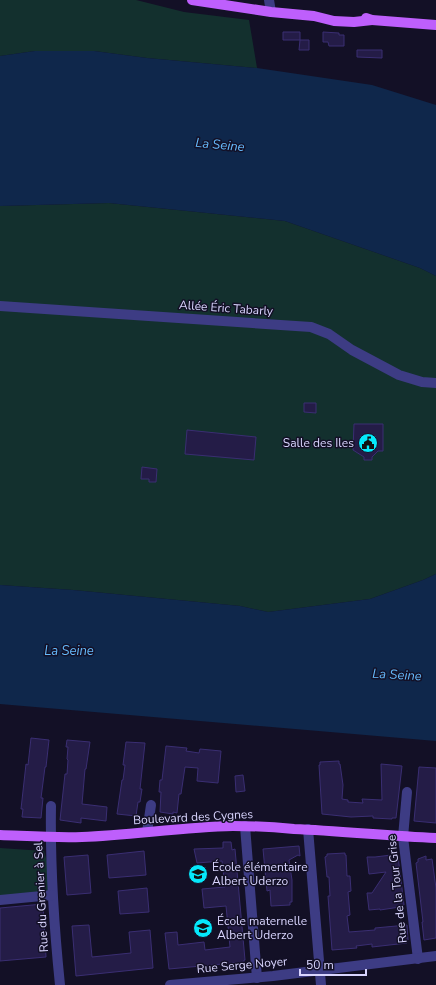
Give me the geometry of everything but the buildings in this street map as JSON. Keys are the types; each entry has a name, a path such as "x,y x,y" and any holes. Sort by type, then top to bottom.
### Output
{"main road":[{"path":"192,0 271,12 314,16 340,14 372,20 436,25"},
{"name":"Boulevard des Cygnes","path":"0,835 82,837 196,828 245,826 436,838"}],"street":[{"path":"269,0 271,12"},
{"name":"Allée Éric Tabarly","path":"0,306 311,326 329,334 352,350 399,375 422,382 436,383"},
{"name":"Rue de la Tour Grise","path":"407,792 403,837 418,958"},
{"path":"148,832 151,805"},
{"name":"Rue du Grenier à Sel","path":"51,806 50,837 52,895 60,985"},
{"path":"245,826 257,978"},
{"path":"308,829 321,985"},
{"path":"0,900 52,895"},
{"name":"Rue Serge Noyer","path":"170,985 257,978 436,956"}],"green space":[{"path":"0,0 136,0 184,12 249,20 257,68 147,58 94,51 35,51 0,56"},
{"path":"109,203 285,221 420,268 436,276 436,574 370,599 268,612 240,606 73,590 0,585 0,206"},
{"path":"0,848 44,851 47,862 49,894 0,898"}],"water":[{"name":"La Seine","path":"35,51 94,51 147,58 257,68 372,85 436,105 436,276 420,268 285,221 109,203 0,206 0,56"},
{"name":"La Seine","path":"436,574 436,741 0,704 0,585 73,590 240,606 268,612 370,599"}],"place":[{"name":"Salle des Iles","path":"368,443"},
{"name":"École élémentaire Albert Uderzo","path":"198,874"},
{"name":"École maternelle Albert Uderzo","path":"203,928"}]}
